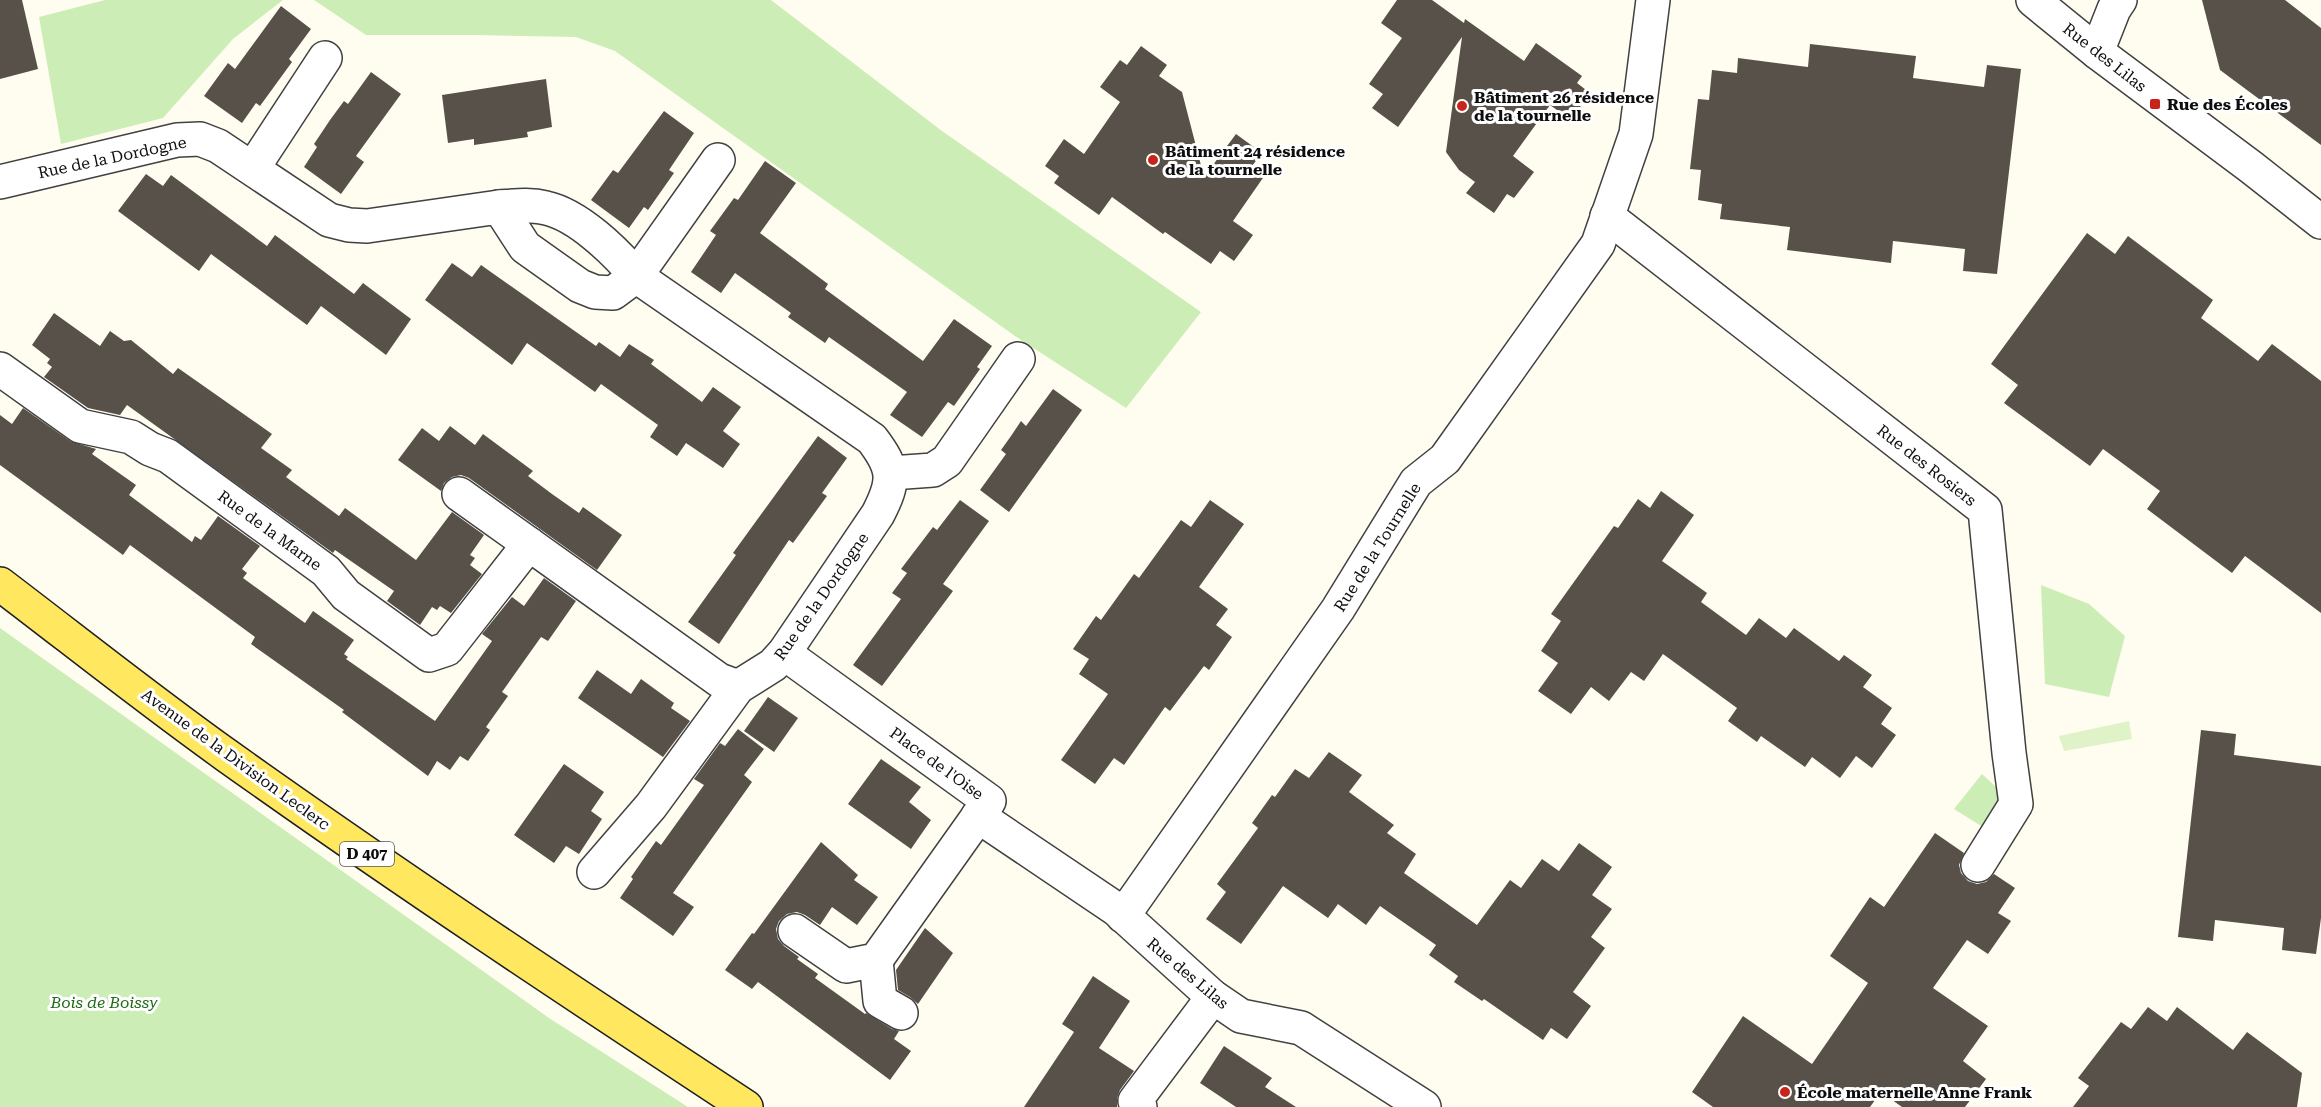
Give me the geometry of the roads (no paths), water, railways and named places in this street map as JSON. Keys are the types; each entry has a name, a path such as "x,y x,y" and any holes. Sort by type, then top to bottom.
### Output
{"main road":[{"name":"Avenue de la Division Leclerc","path":"0,584 224,754 298,806 467,922 746,1107"}],"street":[{"name":"Rue de la Tournelle","path":"1119,913 1338,609 1416,482 1445,459 1598,244 1636,134 1653,0"},
{"name":"Rue des Lilas","path":"2033,0 2097,52 2321,222"},
{"path":"2097,52 2114,9 2120,0"},
{"path":"253,168 325,58"},
{"name":"Rue de la Dordogne","path":"0,182 177,140 200,139 218,146 329,220 349,225 367,225 499,207 527,205 549,208 565,216 618,255 636,276 872,439 882,453 891,473 886,497 878,514 784,653 773,665 738,687 651,807 594,872"},
{"path":"499,207 525,247 580,286 595,292 613,293 636,276 718,160"},
{"name":"Rue des Rosiers","path":"1607,216 1985,510 2016,804 1978,865"},
{"path":"891,473 933,470 947,462 1018,360"},
{"name":"Rue de la Marne","path":"0,369 80,426 131,437 150,449 168,456 326,571 346,595 429,655 447,649 529,544"},
{"path":"459,494 719,680 738,687"},
{"name":"Place de l'Oise","path":"784,653 989,801 876,960"},
{"name":"Rue des Lilas","path":"978,816 1119,913 1213,998 1241,1016 1301,1028 1424,1107"},
{"path":"795,931 846,966 876,960 880,1001 901,1013"},
{"path":"1140,1107 1135,1101 1213,998"}],"place":[{"name":"Rue des Écoles","path":"2155,104"},
{"name":"Bâtiment 26 résidence de la tournelle","path":"1462,106"},
{"name":"Bâtiment 24 résidence de la tournelle","path":"1153,160"},
{"name":"École maternelle Anne Frank","path":"1785,1092"}],"park label":[{"name":"Bois de Boissy","path":"104,1002"}]}
